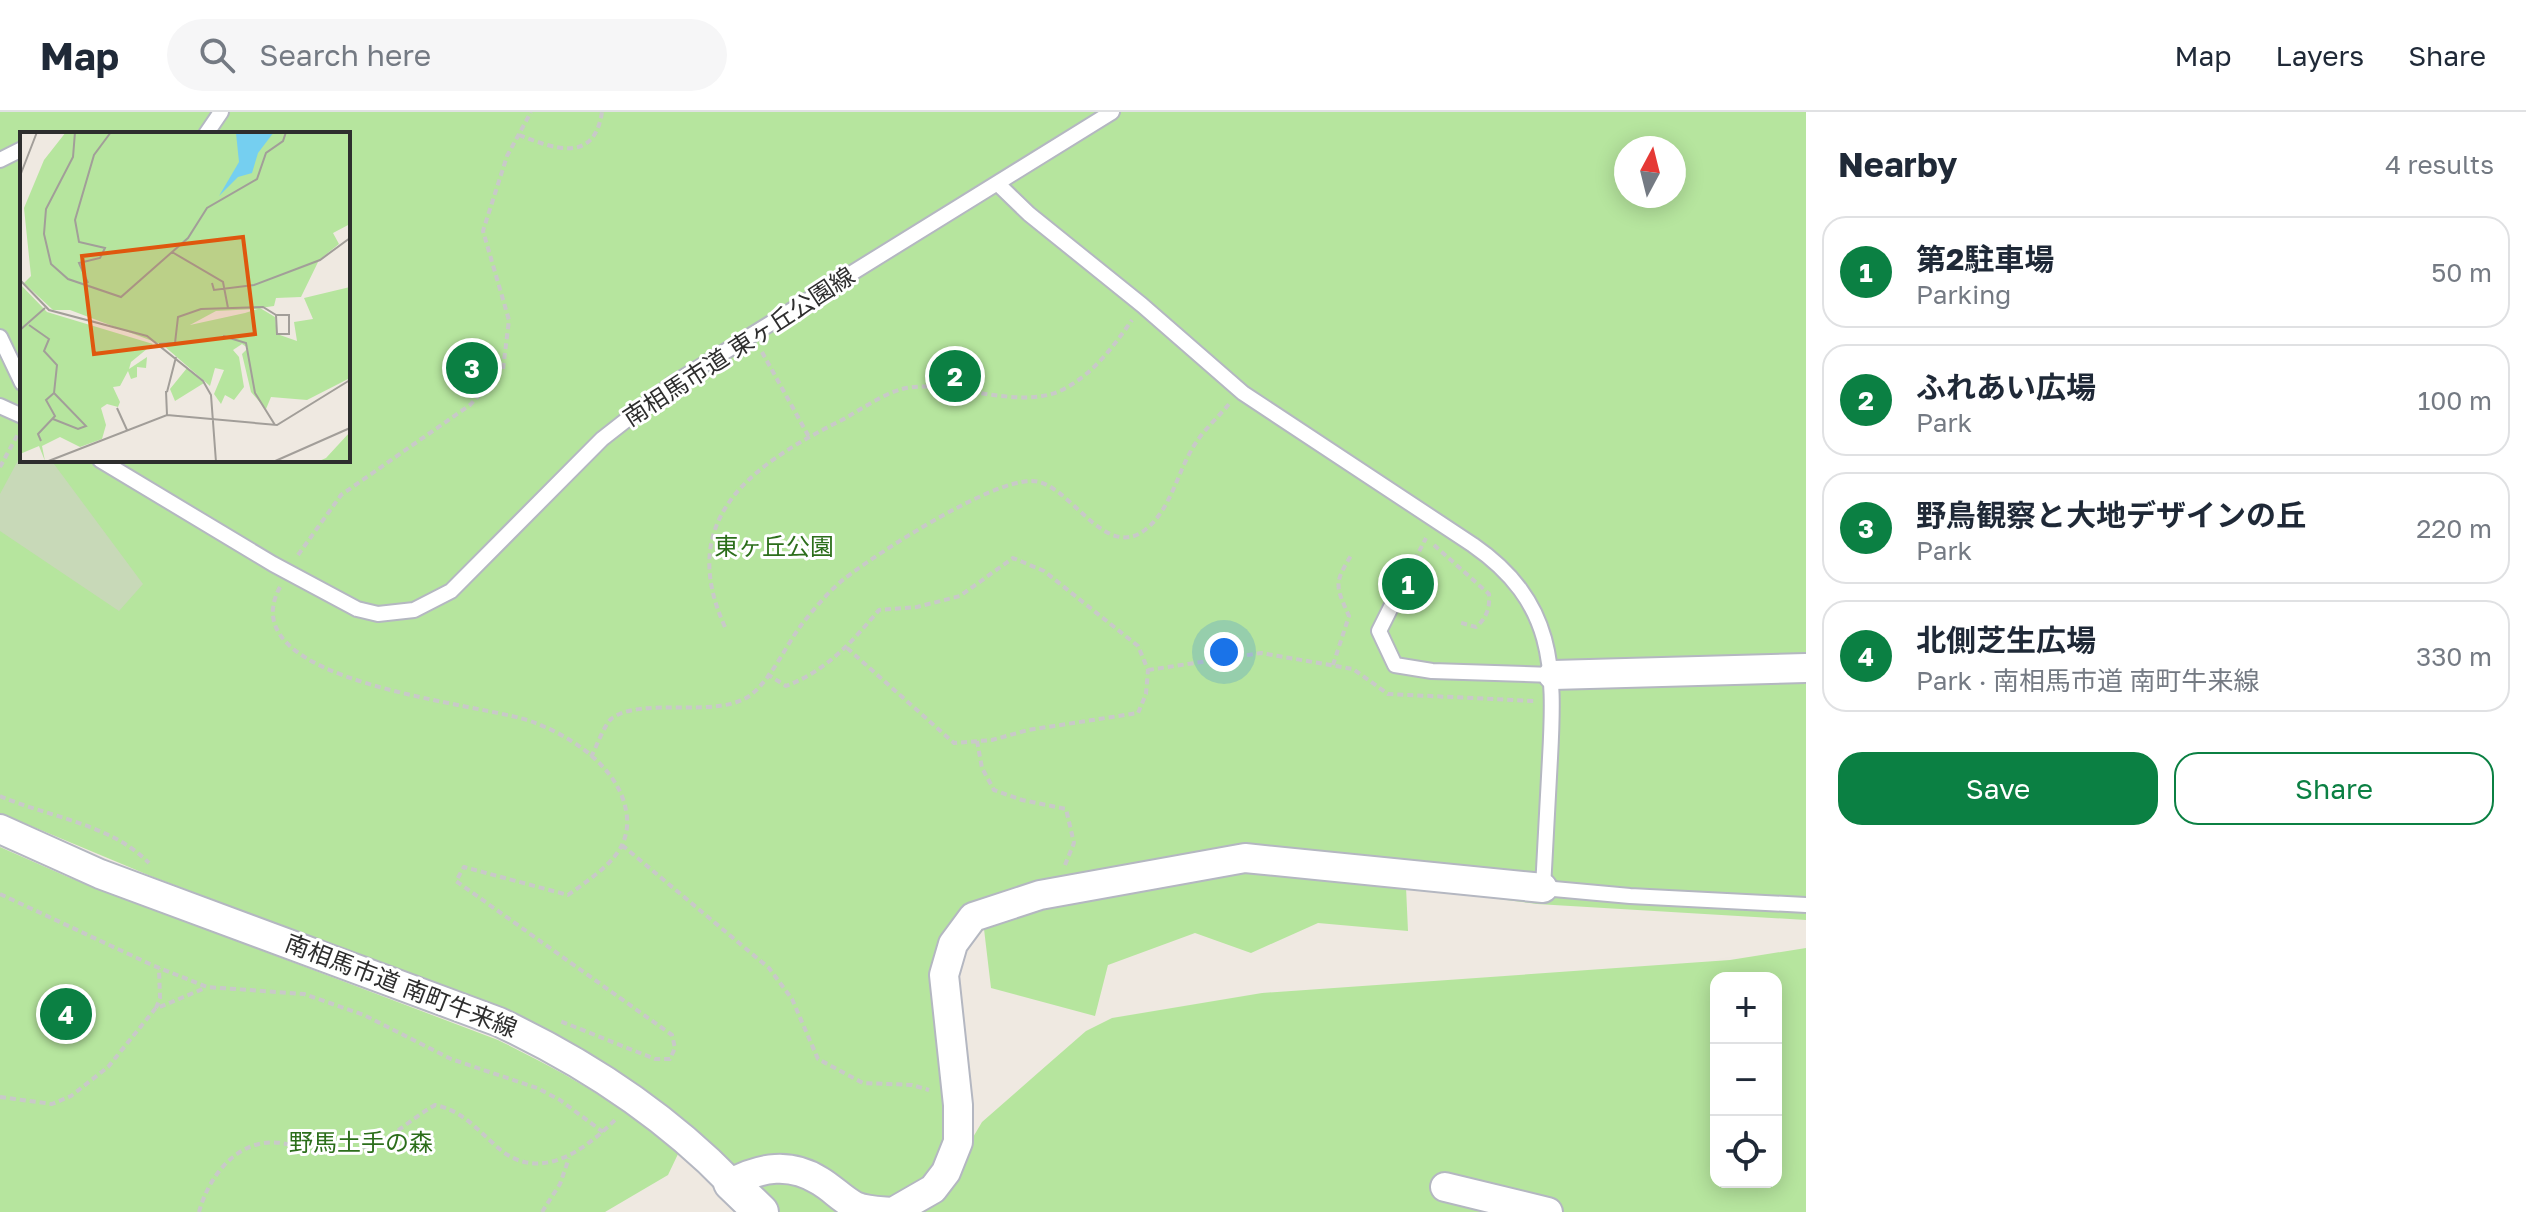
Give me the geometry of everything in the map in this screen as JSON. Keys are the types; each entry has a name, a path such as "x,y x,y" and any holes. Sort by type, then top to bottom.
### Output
{"street":[{"path":"1553,689 1806,668"},
{"name":"南相馬市道 南町牛来線","path":"0,829 100,874 499,1022 570,1058 633,1098 690,1141 761,1212"},
{"path":"731,1183 774,1167 796,1170 817,1179 856,1206 892,1212 933,1189 946,1172 958,1142 944,975 953,944 973,917 1048,893 1245,858 1543,888"},
{"path":"1445,1187 1548,1212"}],"lane":[{"path":"207,132 221,112"},
{"name":"南相馬市道 東ヶ丘公園線","path":"103,462 357,609 378,614 399,613 426,605 451,591 602,439 671,385 999,185 1112,112"},
{"path":"0,160 20,150"},
{"path":"999,185 1029,214 1142,305 1243,393 1500,563 1532,607 1550,651 1553,689 1543,888 1645,897 1806,905"},
{"path":"0,337 20,379"},
{"path":"0,406 20,415"},
{"path":"1402,585 1379,631 1395,665 1553,689"}],"path":[{"path":"531,112 507,156 483,231 509,320 503,369 470,405 341,495 317,526 273,601 277,629 290,644 330,672 533,721 591,757 616,784 626,812 622,845 615,860 568,895 464,867 456,881 672,1035 675,1048 670,1059 655,1059 559,1021"},
{"path":"519,135 571,149 589,143 600,129 602,112"},
{"path":"725,627 708,568 718,516 766,462 902,389 944,389 1012,398 1063,390 1106,357 1142,305"},
{"path":"749,337 764,354 809,437"},
{"path":"591,757 611,720 629,712 729,705 752,694 803,623 842,580 958,509 997,489 1032,481 1055,488 1103,531 1124,536 1144,531 1161,510 1196,441 1243,393"},
{"path":"0,467 20,429"},
{"path":"1415,530 1489,594 1490,607 1482,622 1476,627 1458,622"},
{"path":"1333,665 1349,616 1336,579 1352,554"},
{"path":"767,674 786,686 808,678 847,648 879,610 917,607 960,596 1013,558 1044,571 1138,646 1148,670 1146,694 1138,713 954,743 847,648"},
{"path":"1148,670 1261,653 1353,669 1388,694 1491,696 1553,689"},
{"path":"977,741 982,768 994,790 1022,800 1066,809 1074,843 1065,865 1049,875 1048,893"},
{"path":"0,796 119,841 135,850 155,869"},
{"path":"622,845 769,968 792,999 818,1059 863,1083 912,1085 937,1093 956,1092"},
{"path":"0,894 207,987 304,994 364,1015 451,1059 537,1088 560,1100 603,1132"},
{"path":"0,1097 52,1104 71,1096 108,1067 155,1009 160,998 159,968"},
{"path":"155,1009 207,987"},
{"path":"199,1212 215,1175 244,1149 261,1142 339,1153 370,1146 396,1135 435,1105 461,1115 498,1148 522,1162 547,1163 569,1158 603,1132 633,1098"},
{"path":"542,1212 560,1184 569,1158"}],"green space":[{"name":"東ヶ丘公園","path":"0,112 1806,112 1806,920 1537,904 1406,887 1408,931 1318,923 1251,953 1195,933 1108,965 1095,1016 991,988 984,929 965,951 956,980 969,1144 982,1122 1086,1031 1112,1018 1262,993 1730,960 1806,948 1806,1212 778,1212 718,1151 653,1097 582,1050 507,1010 153,877 0,813"},
{"path":"20,457 20,462 52,462 143,584 119,611 0,531 0,494"},
{"name":"野馬土手の森","path":"0,847 68,877 498,1040 592,1091 637,1120 678,1154 668,1175 605,1212 0,1212"}],"place":[{"name":"野鳥観察と大地デザインの丘","path":"472,368"},
{"name":"ふれあい広場","path":"955,376"},
{"name":"第2駐車場","path":"1408,584"},
{"name":"北側芝生広場","path":"66,1014"}]}
